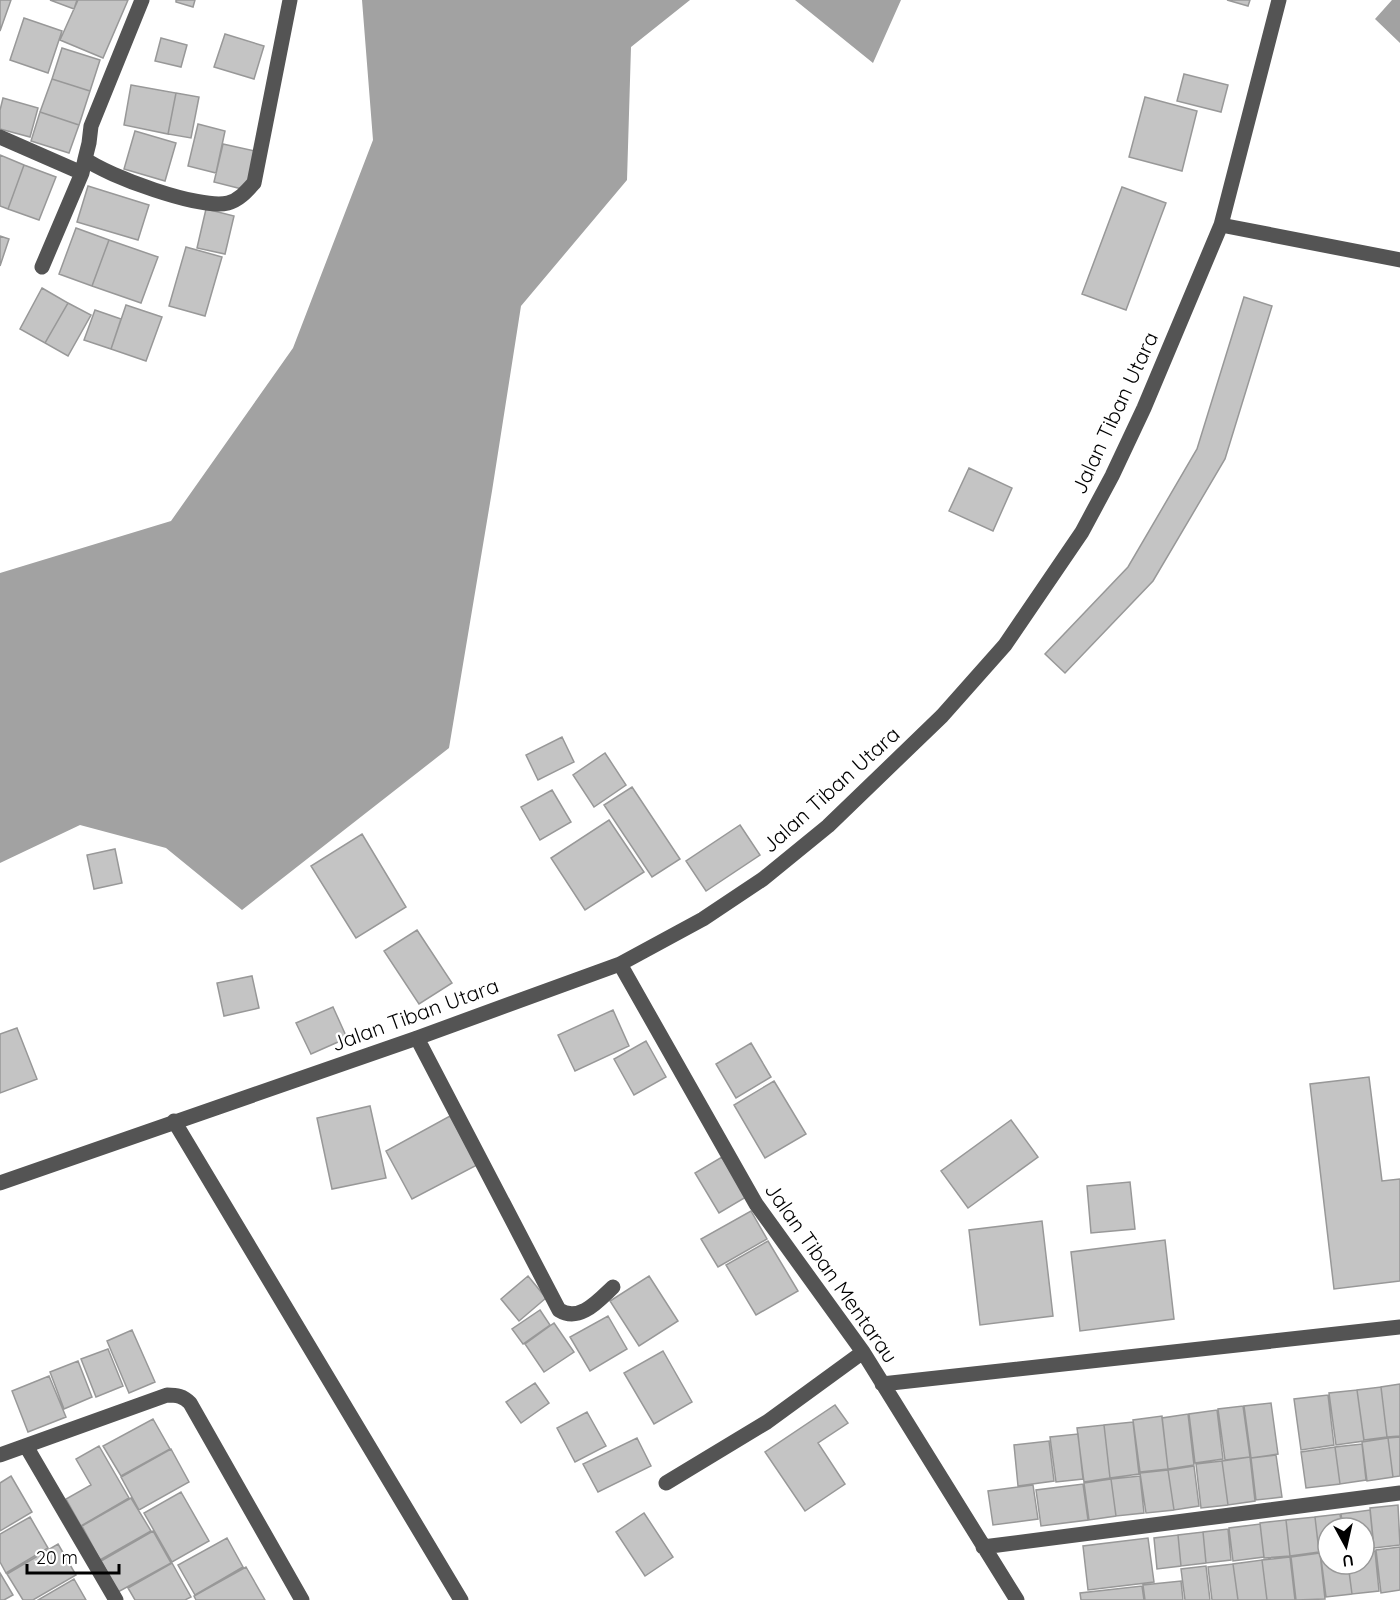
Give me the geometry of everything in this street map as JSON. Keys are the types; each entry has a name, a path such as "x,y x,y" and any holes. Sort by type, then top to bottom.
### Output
{"street":[{"path":"42,267 83,166 89,143 90,126 142,0"},
{"path":"0,138 83,166 94,166 162,192 211,203 227,203 244,195 254,183 290,0"},
{"name":"Jalan Tiban Utara","path":"0,1183 417,1038 620,964 703,919 763,879 828,826 942,716 1005,645 1082,532 1144,408 1221,225 1279,0"},
{"path":"1221,225 1400,260"},
{"name":"Jalan Tiban Mentarau","path":"620,964 756,1204 863,1352 1017,1600"},
{"path":"417,1038 559,1310 566,1315 577,1314 592,1307 614,1287"},
{"path":"174,1121 461,1600"},
{"path":"882,1384 1400,1327"},
{"path":"666,1483 767,1422 863,1352"},
{"path":"0,1455 167,1395 179,1395 190,1403 302,1600"},
{"path":"26,1446 116,1600"},
{"path":"983,1547 1400,1493"}],"shaded area":[{"path":"362,0 690,0 631,47 627,180 521,306 449,748 242,910 166,848 80,825 0,863 0,573 171,521 293,348 373,140"},
{"path":"795,0 901,0 873,63"},
{"path":"1392,0 1400,0 1400,43 1375,19"}],"building":[{"path":"0,0 11,0 0,31"},
{"path":"50,0 77,0 74,9"},
{"path":"78,0 128,0 103,58 60,40"},
{"path":"176,0 195,0 193,7 176,2"},
{"path":"1227,0 1250,0 1248,6"},
{"path":"24,18 62,31 48,73 10,60"},
{"path":"225,34 264,46 254,79 214,67"},
{"path":"161,38 187,45 181,67 155,61"},
{"path":"62,48 100,60 90,91 52,79"},
{"path":"1184,74 1228,85 1221,112 1177,101"},
{"path":"52,79 90,91 79,125 40,112"},
{"path":"131,85 176,93 168,134 124,125"},
{"path":"176,93 199,97 191,138 168,134"},
{"path":"1145,97 1197,111 1182,171 1129,157"},
{"path":"3,98 38,108 30,137 0,129 0,110"},
{"path":"40,112 79,125 69,153 31,141"},
{"path":"198,124 225,131 216,173 188,166"},
{"path":"135,131 176,143 165,181 124,169"},
{"path":"223,144 255,151 246,190 214,182"},
{"path":"0,155 24,165 8,209 0,206"},
{"path":"24,165 56,177 39,220 8,209"},
{"path":"88,186 149,205 138,240 77,222"},
{"path":"1122,187 1166,203 1126,310 1082,294"},
{"path":"206,209 234,216 225,254 197,248"},
{"path":"76,228 109,240 92,286 59,274"},
{"path":"0,236 9,239 0,266"},
{"path":"109,240 158,257 141,303 92,286"},
{"path":"186,247 222,257 205,316 169,306"},
{"path":"42,288 68,303 45,343 20,329"},
{"path":"1244,297 1272,306 1225,459 1153,581 1065,673 1045,654 1128,567 1197,449"},
{"path":"68,303 91,315 68,356 45,343"},
{"path":"126,305 162,317 146,361 111,349"},
{"path":"95,310 121,319 111,349 84,340"},
{"path":"969,468 1012,488 993,531 949,511"},
{"path":"562,737 574,762 538,780 526,755"},
{"path":"605,753 626,785 594,807 573,775"},
{"path":"632,787 680,859 652,877 604,805"},
{"path":"552,790 571,822 540,840 521,807"},
{"path":"609,820 644,872 585,910 551,858"},
{"path":"740,825 760,855 706,891 686,861"},
{"path":"362,834 406,907 356,938 311,866"},
{"path":"115,849 122,883 94,889 87,855"},
{"path":"417,930 452,983 419,1004 384,951"},
{"path":"252,976 259,1008 224,1016 217,983"},
{"path":"333,1007 347,1038 311,1054 296,1023"},
{"path":"613,1010 629,1046 575,1071 558,1035"},
{"path":"17,1028 37,1079 0,1093 0,1034"},
{"path":"646,1041 666,1077 634,1095 614,1059"},
{"path":"751,1043 771,1077 736,1098 716,1064"},
{"path":"1369,1077 1382,1181 1400,1179 1400,1281 1334,1289 1310,1084"},
{"path":"774,1081 806,1134 765,1158 734,1105"},
{"path":"370,1106 386,1178 332,1189 317,1118"},
{"path":"450,1116 477,1165 412,1199 386,1151"},
{"path":"1011,1120 1038,1157 968,1208 941,1171"},
{"path":"722,1157 746,1197 719,1213 695,1173"},
{"path":"1130,1182 1135,1229 1091,1233 1087,1186"},
{"path":"751,1211 767,1239 718,1267 701,1239"},
{"path":"1042,1221 1053,1316 980,1325 969,1230"},
{"path":"1165,1240 1174,1319 1080,1331 1071,1252"},
{"path":"768,1241 798,1291 756,1315 726,1265"},
{"path":"528,1276 546,1298 519,1321 501,1299"},
{"path":"649,1276 678,1321 639,1346 610,1301"},
{"path":"540,1310 550,1325 523,1344 512,1329"},
{"path":"608,1316 627,1349 590,1371 570,1337"},
{"path":"554,1323 574,1352 544,1372 525,1344"},
{"path":"132,1330 155,1382 129,1393 107,1341"},
{"path":"108,1349 123,1386 96,1397 81,1359"},
{"path":"663,1351 692,1402 654,1424 624,1373"},
{"path":"78,1361 92,1397 64,1409 50,1372"},
{"path":"49,1376 66,1417 28,1432 12,1391"},
{"path":"535,1383 549,1403 521,1423 506,1402"},
{"path":"1400,1384 1400,1436 1387,1437 1381,1387"},
{"path":"1381,1387 1387,1437 1364,1440 1357,1390"},
{"path":"1357,1390 1364,1441 1336,1445 1329,1393"},
{"path":"1328,1395 1334,1445 1301,1450 1294,1399"},
{"path":"1271,1403 1278,1454 1251,1458 1244,1406"},
{"path":"835,1405 848,1423 818,1443 845,1484 805,1511 765,1452"},
{"path":"1243,1406 1250,1457 1225,1460 1218,1409"},
{"path":"1217,1410 1223,1459 1195,1463 1189,1414"},
{"path":"587,1412 606,1446 575,1462 557,1428"},
{"path":"1188,1414 1194,1465 1168,1469 1162,1418"},
{"path":"1162,1416 1168,1469 1140,1472 1133,1420"},
{"path":"153,1419 170,1449 121,1476 103,1446"},
{"path":"1133,1422 1139,1474 1110,1478 1104,1425"},
{"path":"1104,1425 1110,1478 1084,1482 1077,1428"},
{"path":"1078,1434 1083,1479 1056,1482 1050,1437"},
{"path":"1400,1437 1400,1476 1393,1477 1388,1438"},
{"path":"637,1438 651,1466 598,1492 583,1464"},
{"path":"1388,1438 1393,1477 1367,1481 1362,1442"},
{"path":"1049,1441 1054,1481 1018,1486 1014,1445"},
{"path":"1362,1444 1366,1480 1340,1484 1335,1447"},
{"path":"99,1446 129,1498 81,1526 66,1499 91,1485 76,1459"},
{"path":"1335,1447 1340,1484 1306,1488 1301,1452"},
{"path":"171,1449 189,1482 139,1510 121,1477"},
{"path":"1276,1455 1282,1497 1256,1500 1251,1458"},
{"path":"1250,1457 1255,1501 1228,1505 1222,1461"},
{"path":"1222,1461 1228,1505 1201,1508 1196,1464"},
{"path":"1194,1466 1199,1506 1174,1510 1168,1470"},
{"path":"1168,1470 1174,1510 1146,1513 1140,1473"},
{"path":"11,1476 32,1512 0,1531 0,1483"},
{"path":"1140,1476 1144,1513 1116,1516 1111,1479"},
{"path":"1111,1479 1116,1516 1089,1520 1084,1483"},
{"path":"1083,1484 1088,1520 1041,1526 1036,1490"},
{"path":"1033,1485 1038,1519 993,1525 988,1491"},
{"path":"181,1492 209,1541 172,1562 144,1513"},
{"path":"131,1498 151,1531 100,1560 82,1526"},
{"path":"1398,1505 1400,1545 1376,1548 1376,1516 1371,1516 1370,1508"},
{"path":"1370,1510 1371,1516 1341,1516 1341,1514"},
{"path":"644,1513 673,1557 645,1576 616,1532"},
{"path":"30,1517 48,1548 6,1573 0,1562 0,1534"},
{"path":"1315,1517 1316,1552 1290,1556 1286,1520"},
{"path":"1286,1520 1290,1556 1264,1558 1260,1523"},
{"path":"1260,1524 1264,1557 1233,1561 1229,1528"},
{"path":"1228,1529 1231,1560 1206,1563 1203,1532"},
{"path":"153,1531 171,1563 118,1592 101,1561"},
{"path":"1203,1532 1206,1563 1181,1566 1178,1535"},
{"path":"1178,1535 1181,1566 1157,1569 1154,1538"},
{"path":"227,1538 243,1567 195,1595 178,1565"},
{"path":"1148,1538 1154,1582 1088,1590 1083,1546"},
{"path":"58,1544 76,1575 33,1600 23,1600 7,1574"},
{"path":"1400,1547 1400,1590 1381,1593 1376,1550"},
{"path":"1316,1554 1316,1576 1322,1576 1325,1599 1296,1600 1291,1557"},
{"path":"1290,1557 1295,1600 1267,1600 1262,1560"},
{"path":"1262,1560 1267,1600 1238,1600 1233,1564"},
{"path":"1376,1561 1379,1591 1352,1594 1350,1576 1376,1576"},
{"path":"172,1563 191,1597 185,1600 135,1600 128,1588"},
{"path":"1233,1564 1238,1600 1212,1600 1208,1567"},
{"path":"1206,1566 1210,1600 1185,1600 1181,1569"},
{"path":"246,1567 265,1600 196,1600 194,1596"},
{"path":"0,1573 13,1595 4,1600 0,1600"},
{"path":"1323,1576 1350,1576 1352,1594 1326,1597"},
{"path":"74,1579 86,1600 38,1600"},
{"path":"1181,1581 1183,1600 1145,1600 1143,1585"},
{"path":"1142,1586 1144,1600 1081,1600 1080,1593"}]}
